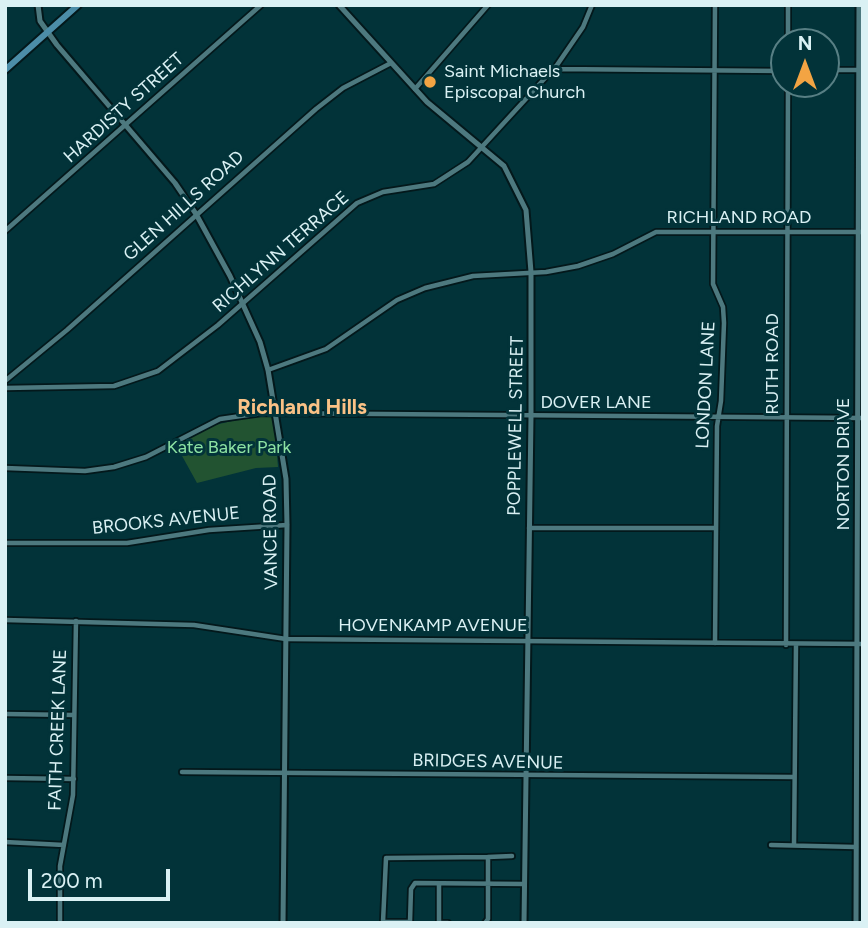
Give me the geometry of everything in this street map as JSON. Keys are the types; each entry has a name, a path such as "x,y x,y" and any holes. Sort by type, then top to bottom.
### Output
{"main road":[{"path":"5,70 78,5"}],"street":[{"name":"VANCE ROAD","path":"38,5 40,22 197,214 243,303 268,370 286,479 283,923"},
{"name":"HARDISTY STREET","path":"5,231 261,5"},
{"path":"415,89 488,5"},
{"name":"RICHLYNN TERRACE","path":"5,388 114,386 142,379 175,360 357,203 383,192 433,184 453,174 483,148 553,69 583,27 592,5"},
{"name":"LONDON LANE","path":"715,5 713,284 723,307 724,323 718,417 715,643"},
{"path":"788,5 788,28"},
{"name":"NORTON DRIVE","path":"856,923 860,644 859,5"},
{"name":"POPPLEWELL STREET","path":"340,6 415,89 504,166 522,200 530,231 531,416 524,923"},
{"name":"GLEN HILLS ROAD","path":"5,381 316,109 349,84 391,63"},
{"path":"553,69 770,71"},
{"path":"840,71 861,70"},
{"name":"RUTH ROAD","path":"786,645 788,98"},
{"name":"RICHLAND ROAD","path":"268,370 326,349 397,300 425,288 473,276 558,271 591,263 656,232 860,232"},
{"name":"DOVER LANE","path":"5,468 85,471 114,467 146,457 220,419 276,413 860,418"},
{"name":"BROOKS AVENUE","path":"5,543 127,543 209,530 287,525"},
{"path":"528,528 716,528"},
{"name":"HOVENKAMP AVENUE","path":"5,620 194,625 286,639 860,644"},
{"name":"FAITH CREEK LANE","path":"60,923 60,866 74,779 76,621"},
{"path":"794,845 796,645"},
{"path":"5,714 74,715"},
{"name":"BRIDGES AVENUE","path":"182,772 794,777"},
{"path":"5,778 74,779"},
{"path":"5,842 64,846"},
{"path":"771,845 856,847"},
{"path":"485,923 488,919 488,856"},
{"path":"512,856 386,858 383,922 410,922 412,886 415,883 524,884"},
{"path":"439,884 439,923 448,923"}],"green space":[{"name":"Kate Baker Park","path":"249,417 274,417 278,467 256,468 197,483 176,445 215,425"}],"place":[{"name":"Saint Michaels Episcopal Church","path":"430,82"}],"district":[{"name":"Richland Hills","path":"302,408"}]}
